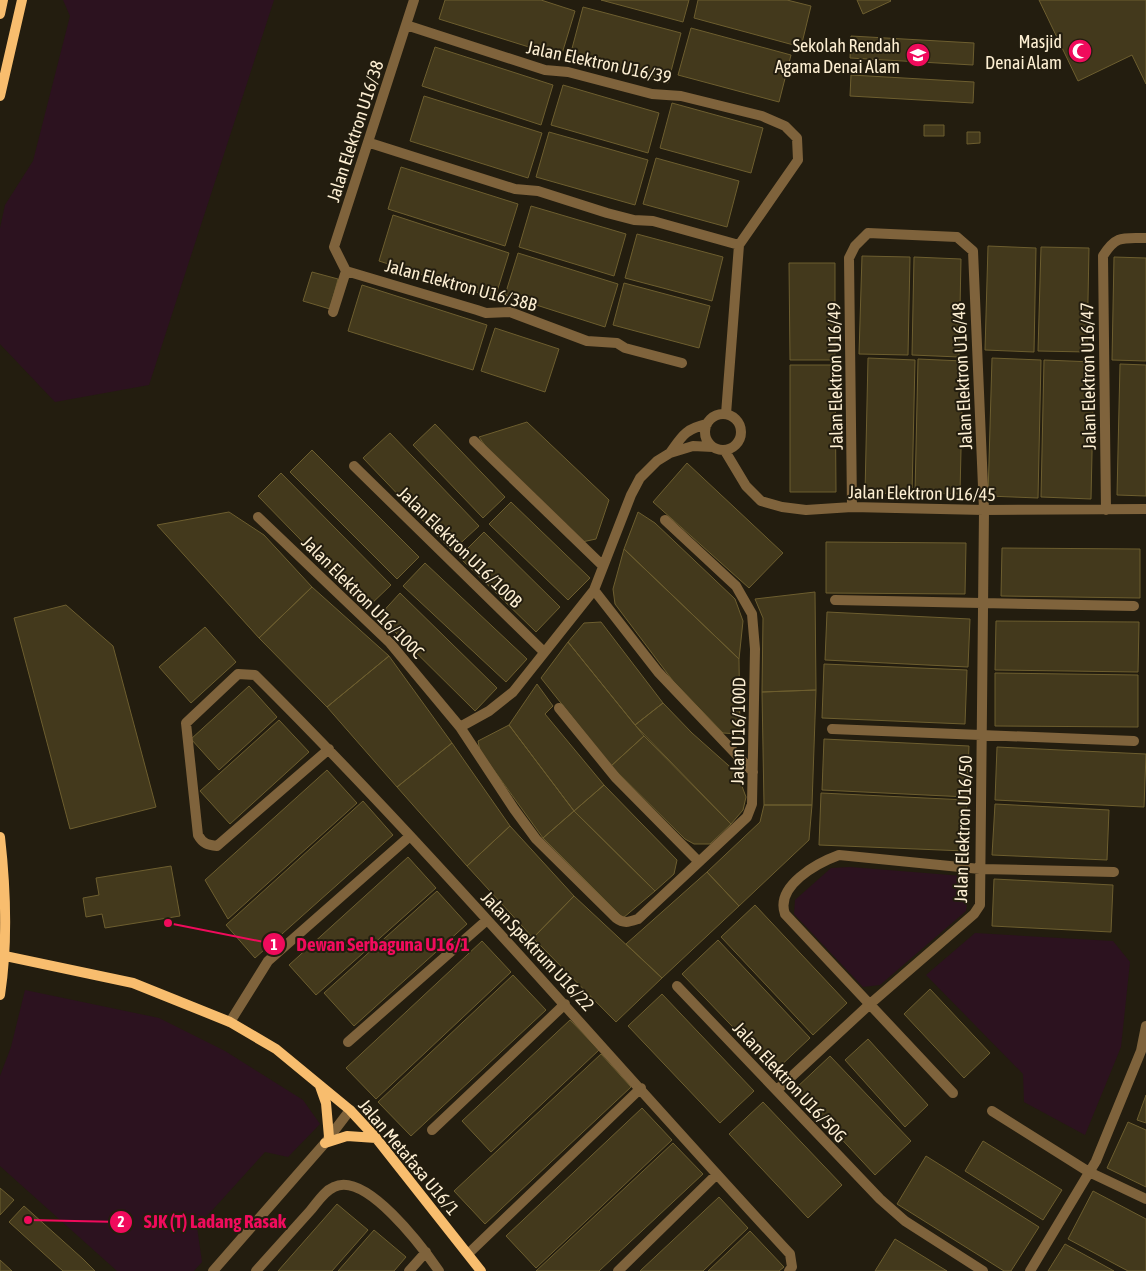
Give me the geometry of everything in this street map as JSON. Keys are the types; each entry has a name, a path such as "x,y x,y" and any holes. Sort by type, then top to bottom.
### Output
{"street":[{"path":"0,14 3,0"},
{"path":"0,96 22,0"},
{"name":"Jalan Elektron U16/38","path":"346,270 334,247 370,143 414,0"},
{"name":"Jalan Elektron U16/39","path":"406,25 545,70 576,74 652,94 680,96 762,116 785,126 797,138 798,160 739,245"},
{"path":"370,143 515,189 538,191 607,213 634,220 653,221 739,245 726,414"},
{"name":"Jalan Elektron U16/48","path":"855,246 868,233 957,237 973,251 984,510"},
{"name":"Jalan Elektron U16/47","path":"1106,510 1103,256 1111,244 1120,238 1146,238"},
{"name":"Jalan Elektron U16/49","path":"852,507 849,258 855,246"},
{"path":"333,312 346,270"},
{"name":"Jalan Elektron U16/38B","path":"346,270 486,313 510,312 587,340 617,343 625,348 682,364"},
{"path":"460,727 489,711 513,692 594,590 631,495 640,478 656,461 670,453 693,446 713,447 725,451 736,446 741,436 740,424 732,416 726,414 715,416 707,424 692,427 683,434 670,453"},
{"path":"707,424 706,439 713,447"},
{"path":"474,442 603,566"},
{"name":"Jalan Elektron U16/45","path":"725,451 737,474 761,501 782,507 806,510 852,507 984,510 1146,509"},
{"name":"Jalan Elektron U16/100B","path":"354,466 544,652"},
{"name":"Jalan Elektron U16/50","path":"777,1090 870,1004 978,910 983,736 984,510"},
{"name":"Jalan Elektron U16/100C","path":"258,517 390,643 460,727 536,839 616,918 621,922 629,923"},
{"name":"Jalan U16/100D","path":"629,923 638,919 747,817 752,804 755,649 752,614 736,586 665,520"},
{"path":"594,590 658,672 753,772"},
{"path":"835,600 1134,606"},
{"name":"Jalan Spektrum U16/22","path":"329,749 217,846 207,845 201,841 198,835 186,723 238,674 255,675 329,749 410,836 641,1088 716,1175 790,1254 792,1267 789,1271"},
{"path":"559,708 616,778 699,862"},
{"path":"832,729 1134,742"},
{"path":"230,1022 268,961 410,836"},
{"path":"0,837 4,866 3,956 0,995"},
{"path":"953,1093 785,914 783,901 790,888 819,862 839,855 980,869 1114,872"},
{"path":"348,1042 487,920"},
{"name":"Jalan Metafasa U16/1","path":"3,956 133,983 230,1022 276,1049 350,1110 376,1138 469,1253 481,1271"},
{"name":"Jalan Elektron U16/50G","path":"677,986 880,1199 905,1220 983,1271"},
{"path":"432,1130 564,1004"},
{"path":"1030,1271 1096,1161 1143,1052 1146,1026"},
{"path":"320,1085 326,1103 327,1140"},
{"path":"469,1253 641,1088"},
{"path":"213,1271 327,1140 350,1110"},
{"path":"992,1111 1089,1172 1146,1199"},
{"path":"327,1140 347,1136 376,1138"},
{"path":"618,1271 716,1175"},
{"path":"256,1271 327,1191 344,1184 353,1185 376,1199 402,1224 440,1271"},
{"path":"409,1271 426,1252"}],"shaded area":[{"path":"63,0 274,0 149,385 55,402 0,344 0,228 5,205 33,161 70,16"},
{"path":"850,867 963,876 969,890 966,911 880,985 863,987 794,914 795,900 831,868"},
{"path":"975,933 1113,941 1130,962 1121,1047 1085,1135 1024,1102 1023,1074 926,975"},
{"path":"25,990 159,1018 225,1051 303,1100 320,1124 288,1157 265,1152 197,1227 202,1262 194,1271 117,1271 0,1166 0,1076 11,1047"}],"building":[{"path":"445,0 541,0 575,11 561,57 439,19"},
{"path":"601,0 689,0 683,22"},
{"path":"698,0 787,0 811,6 801,47 694,18"},
{"path":"857,0 890,0 891,1 863,14"},
{"path":"1039,0 1146,0 1146,84 1132,55 1078,81"},
{"path":"583,7 681,33 668,83 570,56"},
{"path":"691,28 791,55 779,102 678,75"},
{"path":"851,36 974,43 973,65 850,58"},
{"path":"435,47 553,85 541,125 422,86"},
{"path":"851,75 974,82 973,103 850,96"},
{"path":"563,85 659,113 648,153 551,125"},
{"path":"424,96 542,133 528,178 410,141"},
{"path":"672,103 763,128 751,173 660,148"},
{"path":"924,125 944,125 944,136 924,136"},
{"path":"549,132 648,160 635,205 536,177"},
{"path":"967,132 980,132 980,143 967,144"},
{"path":"656,158 739,181 727,227 643,204"},
{"path":"401,167 518,204 505,246 388,209"},
{"path":"531,206 626,234 614,276 519,247"},
{"path":"393,215 509,253 495,298 379,261"},
{"path":"637,234 723,257 712,301 625,278"},
{"path":"988,246 1036,248 1034,352 985,350"},
{"path":"1041,247 1089,248 1087,352 1038,351"},
{"path":"518,253 618,284 605,327 505,295"},
{"path":"862,256 910,257 908,355 859,354"},
{"path":"914,257 961,259 959,357 912,355"},
{"path":"1114,257 1146,258 1146,361 1112,360"},
{"path":"789,263 835,263 835,360 790,360"},
{"path":"312,272 338,279 330,309 303,301"},
{"path":"624,283 710,306 699,348 613,325"},
{"path":"362,285 487,325 473,370 348,331"},
{"path":"495,328 559,349 545,392 481,371"},
{"path":"868,358 915,360 912,494 865,493"},
{"path":"992,358 1041,360 1038,498 988,496"},
{"path":"918,359 963,361 960,494 915,493"},
{"path":"1044,360 1094,362 1091,499 1041,497"},
{"path":"1120,364 1146,365 1146,496 1117,495"},
{"path":"790,365 835,365 836,492 790,492"},
{"path":"527,422 609,500 596,539 582,542 489,451 479,437"},
{"path":"435,424 505,497 483,518 413,445"},
{"path":"390,433 479,526 452,551 363,458"},
{"path":"312,450 419,557 397,579 290,472"},
{"path":"687,463 783,553 749,588 653,502"},
{"path":"281,473 391,585 367,608 258,496"},
{"path":"511,502 590,578 568,600 489,524"},
{"path":"229,512 264,535 312,587 259,638 157,525"},
{"path":"638,512 655,523 735,599 743,621 739,659 624,549"},
{"path":"484,532 560,607 536,632 459,557"},
{"path":"826,542 966,543 965,594 826,593"},
{"path":"1002,548 1140,549 1140,598 1001,596"},
{"path":"624,549 739,659 740,734 723,733 673,681 615,604 613,589"},
{"path":"425,563 527,659 506,682 403,586"},
{"path":"312,587 389,656 327,707 259,638"},
{"path":"815,592 816,690 762,692 763,618 755,599"},
{"path":"400,593 497,688 475,711 379,616"},
{"path":"66,605 113,646 156,807 70,829 14,618"},
{"path":"827,612 970,619 968,667 825,660"},
{"path":"996,621 1139,622 1138,672 995,670"},
{"path":"601,622 663,703 635,725 568,642 584,623"},
{"path":"205,627 236,662 191,703 159,667"},
{"path":"568,642 644,736 611,766 541,678"},
{"path":"389,656 452,743 397,787 327,707"},
{"path":"824,664 967,670 965,724 822,718"},
{"path":"995,673 1138,675 1138,727 995,726"},
{"path":"537,684 553,706 545,714 604,785 574,811 509,725"},
{"path":"249,686 277,717 219,770 191,739"},
{"path":"816,690 812,805 764,805 762,692"},
{"path":"663,703 692,733 737,773 746,797 743,810 731,824 635,725"},
{"path":"279,720 309,752 230,824 200,791"},
{"path":"509,725 574,811 543,838 480,751 478,741"},
{"path":"644,736 731,824 710,844 694,844 685,839 611,766"},
{"path":"824,739 969,746 967,797 822,790"},
{"path":"452,743 510,826 467,866 397,787"},
{"path":"997,747 1146,754 1144,807 995,800"},
{"path":"327,770 357,803 228,919 205,880"},
{"path":"604,785 677,860 674,874 655,891 574,811"},
{"path":"821,793 967,800 965,851 819,845"},
{"path":"363,801 393,835 255,958 226,925"},
{"path":"995,804 1109,810 1107,860 992,855"},
{"path":"764,805 812,805 809,840 739,906 707,872 760,822"},
{"path":"574,811 655,891 623,918 543,838"},
{"path":"510,826 574,896 533,938 467,866"},
{"path":"408,857 436,888 316,995 289,965"},
{"path":"171,866 180,916 105,928 102,914 86,917 83,898 99,895 96,878"},
{"path":"707,872 739,906 662,978 626,944"},
{"path":"994,879 1113,885 1111,932 992,926"},
{"path":"437,891 467,924 354,1026 324,993"},
{"path":"574,896 662,978 616,1022 533,938"},
{"path":"755,905 847,1003 813,1035 721,937"},
{"path":"718,940 810,1038 775,1071 682,974"},
{"path":"482,941 511,972 376,1099 346,1068"},
{"path":"513,975 546,1010 411,1136 378,1102"},
{"path":"930,989 990,1053 964,1078 904,1014"},
{"path":"662,994 754,1091 720,1123 628,1026"},
{"path":"570,1020 599,1050 491,1152 462,1121"},
{"path":"868,1039 928,1105 905,1127 845,1060"},
{"path":"601,1054 631,1087 485,1224 454,1191"},
{"path":"830,1056 911,1141 875,1175 795,1089"},
{"path":"1146,1095 1146,1123 1137,1120"},
{"path":"763,1102 842,1185 808,1218 729,1134"},
{"path":"642,1108 672,1140 536,1268 506,1236"},
{"path":"1128,1122 1146,1130 1146,1187 1107,1168"},
{"path":"983,1141 1062,1190 1043,1220 965,1171"},
{"path":"673,1143 703,1174 599,1271 536,1271"},
{"path":"926,1156 1039,1227 1011,1271 1004,1271 897,1204"},
{"path":"0,1188 14,1200 0,1215"},
{"path":"1093,1191 1146,1219 1146,1271 1128,1271 1068,1239"},
{"path":"719,1197 748,1228 703,1271 640,1271"},
{"path":"337,1204 368,1230 332,1271 278,1271"},
{"path":"24,1206 95,1271 63,1271 9,1222"},
{"path":"374,1230 406,1257 394,1271 338,1271"},
{"path":"750,1231 784,1267 779,1271 708,1271"},
{"path":"895,1239 947,1271 875,1271"},
{"path":"1065,1244 1114,1271 1048,1271"},
{"path":"0,1260 12,1271 0,1271"}],"place":[{"name":"Masjid Denai Alam","path":"1080,51"},
{"name":"Sekolah Rendah Agama Denai Alam","path":"918,55"},
{"name":"Dewan Serbaguna U16/1","path":"168,923"},
{"name":"SJK (T) Ladang Rasak","path":"28,1220"}]}
